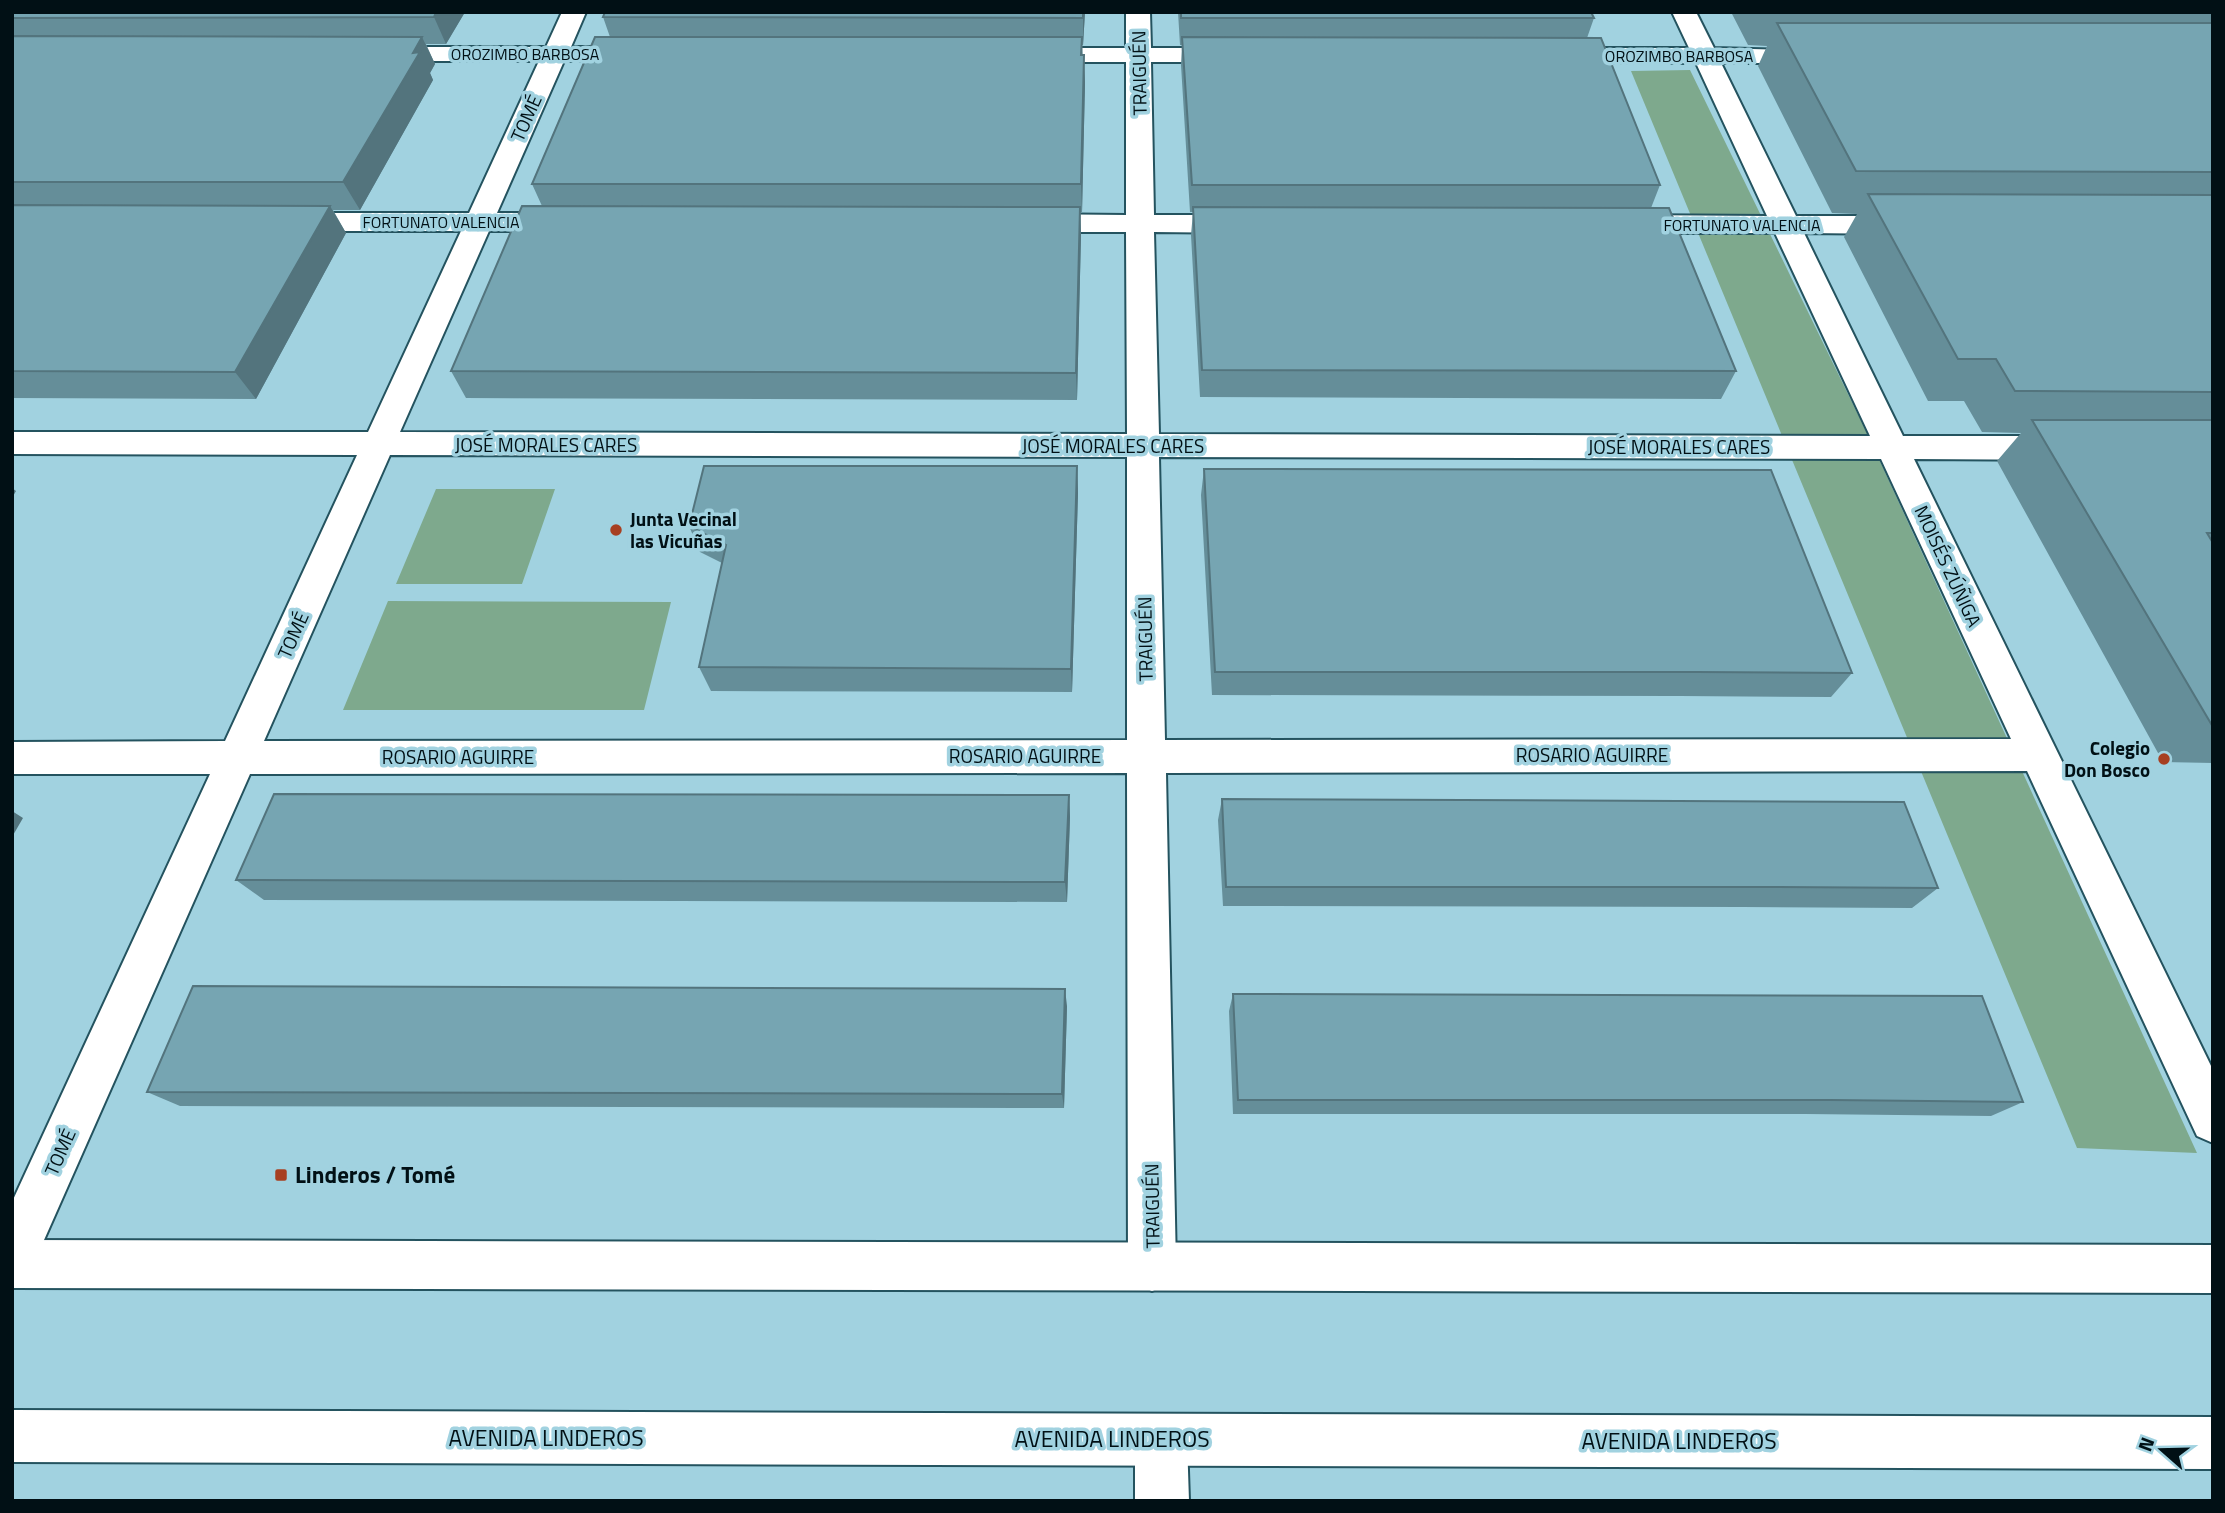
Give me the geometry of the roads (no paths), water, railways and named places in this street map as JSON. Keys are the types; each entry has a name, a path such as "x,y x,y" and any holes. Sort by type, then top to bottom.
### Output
{"street":[{"name":"TOMÉ","path":"12,1258 574,12"},
{"name":"TRAIGUÉN","path":"1138,12 1152,1267"},
{"name":"MOISÉS ZÚÑIGA","path":"1684,12 2213,1119"},
{"name":"OROZIMBO BARBOSA","path":"347,54 664,54"},
{"path":"999,55 1263,55"},
{"name":"OROZIMBO BARBOSA","path":"1539,55 1842,56"},
{"name":"FORTUNATO VALENCIA","path":"257,222 592,222"},
{"path":"1003,223 1266,224"},
{"name":"FORTUNATO VALENCIA","path":"1600,224 1923,225"},
{"name":"JOSÉ MORALES CARES","path":"12,443 2092,447"},
{"name":"ROSARIO AGUIRRE","path":"12,758 2038,755"},
{"path":"12,1264 2213,1269"},
{"name":"AVENIDA LINDEROS","path":"12,1436 2213,1443"},
{"path":"1161,1440 1162,1501"}],"place":[{"name":"Junta Vecinal las Vicuñas","path":"616,530"},
{"name":"Colegio Don Bosco","path":"2164,759"},
{"name":"Linderos / Tomé","path":"281,1175"}]}
